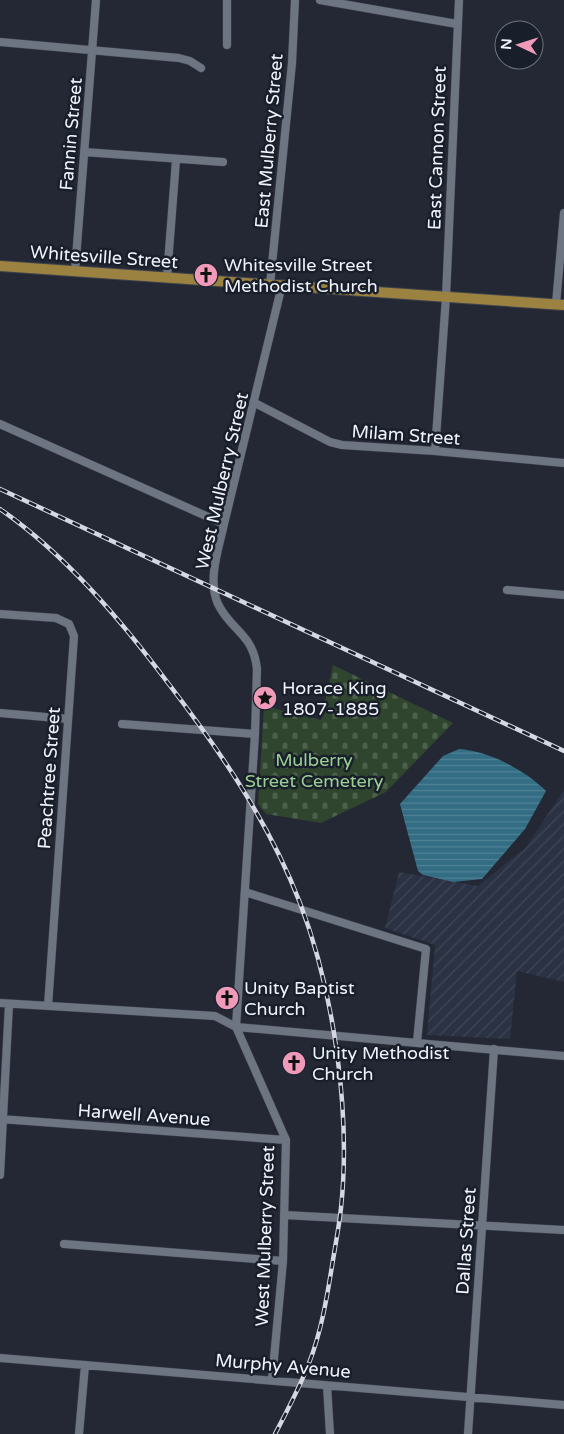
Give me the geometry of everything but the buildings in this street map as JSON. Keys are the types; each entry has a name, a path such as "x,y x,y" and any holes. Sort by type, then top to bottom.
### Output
{"main road":[{"name":"Whitesville Street","path":"0,266 560,305"}],"street":[{"name":"Fannin Street","path":"75,271 96,0"},
{"path":"227,0 227,45"},
{"name":"East Mulberry Street","path":"270,285 291,72 295,0"},
{"path":"320,0 457,24"},
{"name":"East Cannon Street","path":"435,451 446,297 459,0"},
{"path":"0,42 92,52 179,58 201,68"},
{"path":"84,152 223,162"},
{"path":"167,278 176,160"},
{"path":"560,305 564,213"},
{"name":"West Mulberry Street","path":"272,1380 283,1261 286,1140 236,1027 256,734 256,658 248,639 228,618 218,604 214,590 216,562 224,524 255,404 282,285"},
{"name":"Milam Street","path":"255,404 330,442 342,445 435,451 564,463"},
{"path":"0,424 224,524"},
{"path":"508,590 564,595"},
{"name":"Peachtree Street","path":"0,614 56,618 69,624 74,636 48,1006"},
{"path":"0,713 68,719"},
{"path":"122,724 256,734"},
{"path":"245,892 426,949 417,1042"},
{"path":"0,1003 214,1016 236,1027 564,1056"},
{"path":"0,1175 1,1119 9,1004"},
{"name":"Dallas Street","path":"468,1434 494,1049"},
{"name":"Harwell Avenue","path":"1,1119 286,1140"},
{"path":"284,1215 564,1230"},
{"path":"64,1244 283,1261"},
{"name":"Murphy Avenue","path":"0,1358 564,1404"},
{"path":"79,1434 85,1365"},
{"path":"327,1386 330,1434"}],"shaded area":[{"path":"564,790 564,982 517,971 510,1039 427,1035 435,945 385,928 399,872 478,886 526,847"}],"green space":[{"name":"Mulberry Street Cemetery","path":"333,665 453,723 386,792 321,823 266,814 258,804 264,706 321,720"}],"water":[{"path":"459,749 482,753 506,763 528,776 546,791 525,829 482,879 453,882 423,875 418,871 400,804 443,756"}],"railway":[{"path":"0,489 564,751"},
{"path":"0,509 70,567 91,589 150,659 206,735 242,788 274,844 288,873 312,938 331,1014 337,1053 344,1133 344,1171 338,1230 317,1340 302,1381 275,1434"}],"place":[{"name":"Whitesville Street Methodist Church","path":"206,275"},
{"name":"Horace King 1807-1885","path":"265,698"},
{"name":"Unity Baptist Church","path":"227,998"},
{"name":"Unity Methodist Church","path":"294,1063"}]}
